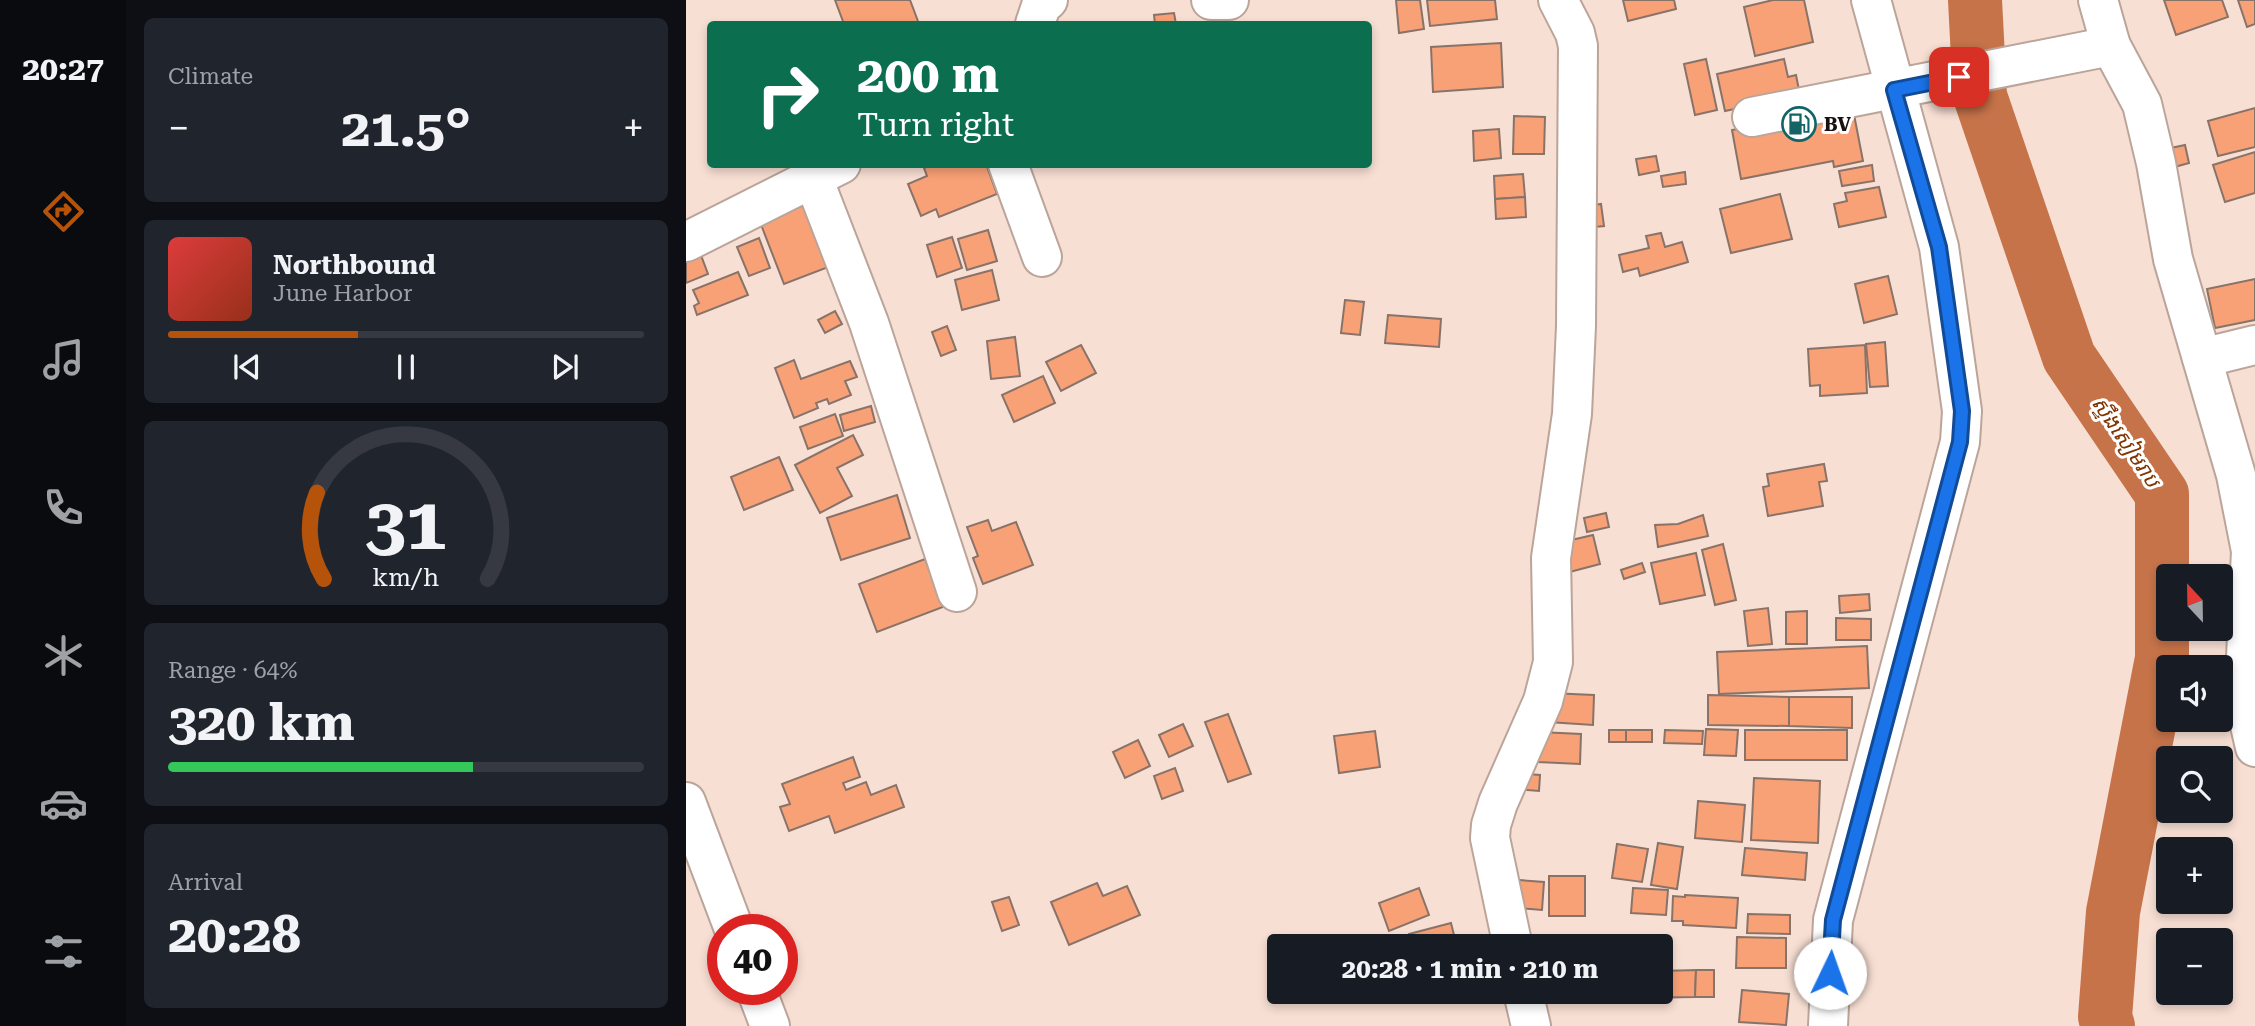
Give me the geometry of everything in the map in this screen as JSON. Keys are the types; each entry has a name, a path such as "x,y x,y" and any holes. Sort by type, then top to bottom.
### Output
{"street":[{"path":"1036,21 1041,6 1048,0"},
{"path":"1211,0 1229,0"},
{"path":"1510,934 1493,857 1491,825 1543,701 1553,662 1551,558 1572,414 1576,326 1578,46 1575,33 1558,0"},
{"path":"1828,1026 1833,920 1960,442 1962,411 1939,247 1871,0"},
{"path":"2098,0 2094,49 2142,104 2156,163 2173,259 2236,475 2251,551 2244,699 2255,747"},
{"path":"1752,117 2094,49"},
{"path":"1009,168 1042,257"},
{"path":"686,242 827,171 869,323 957,592"},
{"path":"2202,358 2255,345"},
{"path":"686,802 728,914"},
{"path":"1526,1004 1531,1026"},
{"path":"762,1005 770,1026"}],"building":[{"path":"835,0 910,0 918,21 843,21"},
{"path":"1396,0 1420,0 1424,29 1399,33"},
{"path":"1427,0 1495,0 1497,19 1430,26"},
{"path":"1623,0 1674,0 1676,9 1628,21"},
{"path":"1773,0 1804,0 1813,42 1755,56 1744,7"},
{"path":"2164,0 2222,0 2228,17 2176,35"},
{"path":"2238,0 2255,0 2255,24 2247,27"},
{"path":"1174,13 1175,21 1155,21 1154,15"},
{"path":"1501,43 1503,87 1433,92 1431,47"},
{"path":"1706,59 1717,110 1695,115 1684,64"},
{"path":"1784,59 1788,77 1796,75 1800,95 1725,111 1717,74"},
{"path":"1851,99 1863,161 1834,167 1833,161 1741,179 1732,130 1817,114"},
{"path":"2255,108 2255,147 2218,156 2208,121"},
{"path":"1514,116 1545,117 1544,154 1513,154"},
{"path":"1499,129 1501,158 1474,161 1473,131"},
{"path":"2185,145 2189,163 2171,168 2166,149"},
{"path":"2255,152 2255,193 2225,202 2213,165"},
{"path":"1656,156 1659,171 1639,175 1636,159"},
{"path":"1872,165 1874,181 1842,186 1839,171"},
{"path":"924,168 987,168 997,194 939,217 936,209 921,216 908,184 927,176"},
{"path":"1685,172 1686,184 1663,187 1661,176"},
{"path":"1523,174 1525,197 1495,199 1494,176"},
{"path":"1879,187 1886,217 1839,227 1834,204 1847,201 1845,193"},
{"path":"1780,194 1792,239 1731,253 1720,209"},
{"path":"1525,197 1526,217 1496,219 1495,199"},
{"path":"807,204 831,266 784,284 760,222"},
{"path":"1601,204 1604,226 1584,228 1581,207"},
{"path":"988,230 997,261 967,270 958,239"},
{"path":"1661,233 1665,247 1682,242 1688,262 1640,276 1638,268 1623,272 1619,255 1649,248 1646,236"},
{"path":"952,237 962,268 937,277 927,245"},
{"path":"759,238 770,268 749,276 737,247"},
{"path":"699,250 708,274 686,283 686,255"},
{"path":"992,270 999,300 962,310 955,280"},
{"path":"738,272 748,295 697,315 694,306 699,303 693,290"},
{"path":"1888,276 1897,314 1864,323 1855,284"},
{"path":"2255,279 2255,320 2215,328 2207,289"},
{"path":"1345,300 1364,302 1360,335 1341,333"},
{"path":"835,311 842,324 825,333 818,320"},
{"path":"1388,315 1441,319 1439,347 1385,343"},
{"path":"947,326 956,350 941,356 932,332"},
{"path":"1015,337 1020,376 991,379 987,341"},
{"path":"1885,342 1888,386 1870,387 1866,344"},
{"path":"1081,345 1096,373 1061,391 1046,362"},
{"path":"1865,345 1867,393 1820,396 1820,385 1810,386 1808,349"},
{"path":"794,360 801,379 850,361 857,377 845,381 851,395 829,404 827,399 816,403 818,408 794,418 775,368"},
{"path":"1043,376 1055,403 1014,422 1002,395"},
{"path":"871,406 875,422 844,431 840,415"},
{"path":"835,414 843,436 808,449 800,427"},
{"path":"853,435 863,455 837,468 852,496 820,513 795,465"},
{"path":"779,457 793,490 744,510 731,477"},
{"path":"1824,464 1827,481 1819,482 1823,506 1768,516 1763,487 1769,486 1767,474"},
{"path":"897,495 910,538 841,560 827,518"},
{"path":"1606,513 1609,527 1587,532 1584,518"},
{"path":"1703,515 1708,536 1658,547 1655,525 1678,524"},
{"path":"988,520 992,531 1016,522 1033,565 983,584 973,558 978,556 967,527"},
{"path":"1593,535 1600,564 1562,574 1554,544"},
{"path":"1723,544 1736,600 1715,605 1702,550"},
{"path":"1696,553 1705,595 1660,604 1651,563"},
{"path":"925,559 943,607 877,632 859,584"},
{"path":"1642,563 1645,572 1624,579 1621,570"},
{"path":"1869,594 1870,610 1840,613 1839,596"},
{"path":"1768,608 1772,644 1748,646 1744,611"},
{"path":"1807,611 1807,644 1786,644 1786,612"},
{"path":"1836,618 1871,619 1871,640 1836,640"},
{"path":"1867,646 1869,688 1719,694 1717,652"},
{"path":"1549,693 1594,695 1593,725 1548,722"},
{"path":"1708,695 1789,697 1789,726 1708,725"},
{"path":"1789,697 1852,697 1852,728 1789,726"},
{"path":"1228,714 1251,774 1228,782 1205,722"},
{"path":"1183,724 1193,746 1169,757 1159,735"},
{"path":"1706,729 1738,730 1736,756 1704,755"},
{"path":"1609,730 1626,730 1626,742 1609,742"},
{"path":"1626,730 1652,730 1652,742 1626,742"},
{"path":"1665,730 1703,731 1702,744 1664,743"},
{"path":"1745,730 1847,730 1847,760 1745,760"},
{"path":"1375,731 1380,767 1339,773 1334,736"},
{"path":"1539,732 1581,734 1580,764 1538,762"},
{"path":"1138,740 1150,766 1125,778 1113,752"},
{"path":"853,757 860,777 843,783 846,790 866,782 871,795 896,785 904,807 835,833 829,816 789,831 780,807 790,804 782,784"},
{"path":"1175,768 1183,791 1162,799 1154,776"},
{"path":"1516,773 1540,775 1539,791 1514,789"},
{"path":"1754,778 1820,781 1818,843 1751,840"},
{"path":"1698,801 1745,805 1742,842 1695,838"},
{"path":"1658,843 1683,847 1677,889 1651,885"},
{"path":"1617,844 1648,849 1642,882 1612,878"},
{"path":"1745,848 1807,853 1805,880 1742,875"},
{"path":"1549,876 1585,876 1585,916 1549,916"},
{"path":"1519,880 1544,882 1542,910 1517,908"},
{"path":"1097,883 1103,896 1127,886 1140,915 1069,945 1051,902"},
{"path":"1419,888 1429,915 1389,931 1379,903"},
{"path":"1633,888 1668,890 1666,915 1631,913"},
{"path":"1673,896 1738,898 1736,928 1683,925 1683,921 1672,921"},
{"path":"1009,897 1019,925 1002,931 992,902"},
{"path":"1748,914 1790,915 1790,934 1747,933"},
{"path":"1451,923 1454,934 1409,934"},
{"path":"1737,937 1786,938 1786,968 1736,968"},
{"path":"1696,970 1695,997 1673,997 1673,971"},
{"path":"1696,970 1714,970 1714,997 1695,997"},
{"path":"1742,990 1789,994 1786,1025 1739,1022"}],"waterway":[{"name":"ស្ទឹងសៀមរាប","path":"1975,0 1980,96 2069,357 2162,494 2162,658 2113,912 2105,1017 2108,1026"}],"place":[{"name":"BV","path":"1799,124"}],"route":[{"path":"1830,973 1833,920 1960,442 1962,411 1939,247 1894,90 1959,77"}]}
